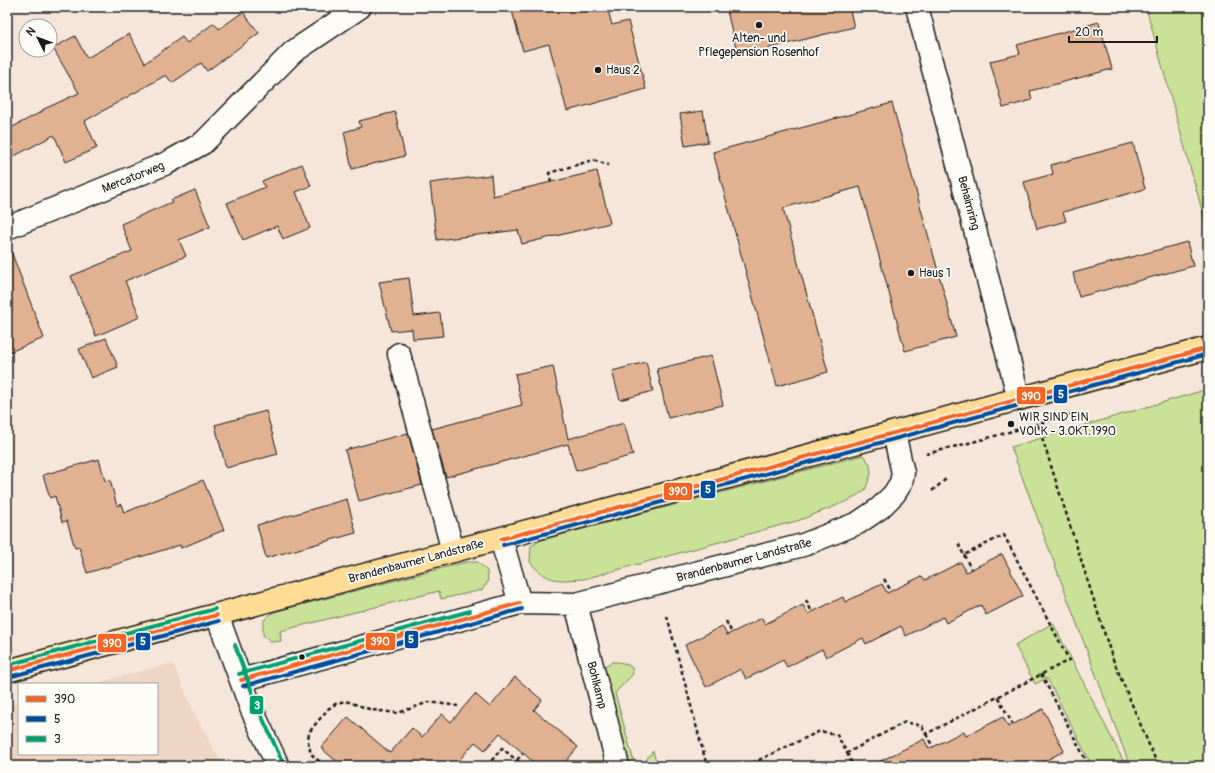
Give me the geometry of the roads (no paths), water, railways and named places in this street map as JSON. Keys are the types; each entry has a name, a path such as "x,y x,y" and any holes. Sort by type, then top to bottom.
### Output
{"main road":[{"name":"Brandenbaumer Landstraße","path":"7,671 1208,348"}],"street":[{"name":"Mercatorweg","path":"7,228 167,164 203,143 293,52 360,7"},
{"name":"Behaimring","path":"917,7 1019,399"},
{"path":"399,354 453,551"},
{"name":"Brandenbaumer Landstraße","path":"241,680 520,603 576,604 803,545 858,523 880,508 894,494 901,483 903,473 894,433"},
{"path":"501,539 520,603"},
{"name":"Bohlkamp","path":"576,604 618,766"},
{"path":"217,615 251,708 278,766"}],"place":[{"name":"Alten- und Pflegepension Rosenhof","path":"759,25"},
{"name":"Haus 2","path":"598,70"},
{"name":"Haus 1","path":"911,273"},
{"name":"WIR SIND EIN VOLK - 3.OKT.1990","path":"1011,424"}]}
